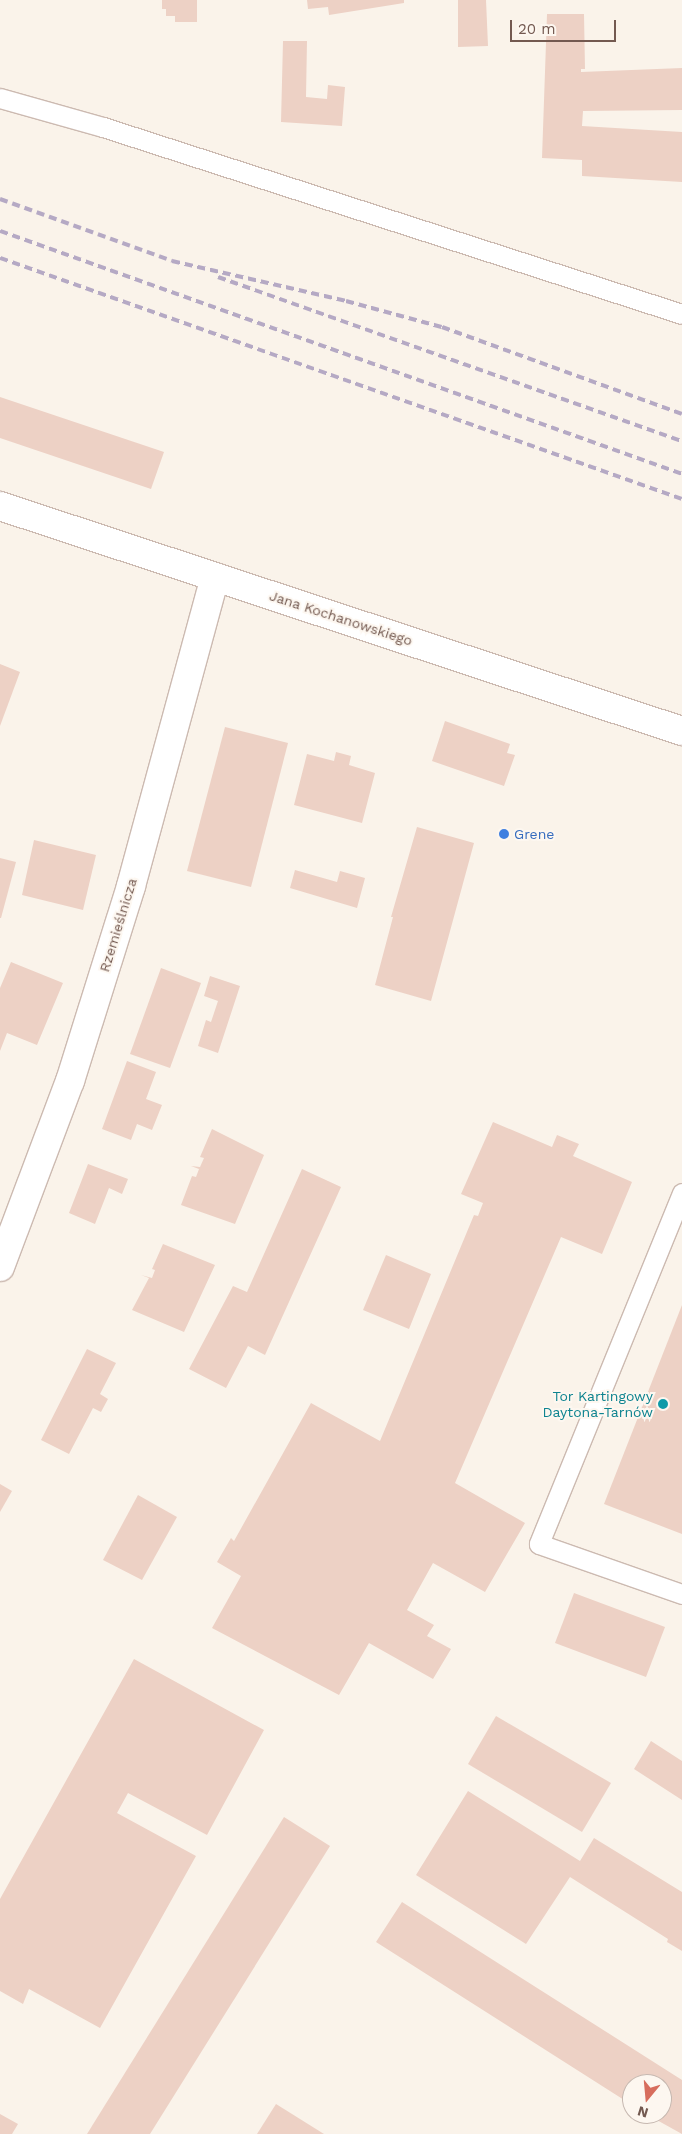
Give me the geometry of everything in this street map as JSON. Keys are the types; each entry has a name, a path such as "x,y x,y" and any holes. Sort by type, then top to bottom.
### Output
{"street":[{"name":"Jana Kochanowskiego","path":"0,506 682,731"},
{"name":"Rzemieślnicza","path":"0,1267 70,1081 131,886 215,577"}],"lane":[{"path":"0,98 103,127 682,314"},
{"path":"682,1193 539,1544 682,1594"}],"building":[{"path":"162,0 197,0 197,22 175,22 175,16 166,16 166,9 162,9"},
{"path":"307,0 404,0 404,3 329,15 328,7 308,9"},
{"path":"458,0 486,0 488,46 458,47"},
{"path":"547,14 584,14 585,69 581,69 581,72 682,68 682,110 583,111 582,126 682,132 682,182 582,176 582,160 542,158"},
{"path":"283,41 307,41 306,97 327,99 328,85 345,87 342,126 281,122"},
{"path":"0,397 164,452 151,489 0,438"},
{"path":"0,664 20,672 0,726"},
{"path":"445,721 510,744 507,753 515,755 504,786 432,761"},
{"path":"225,727 288,743 251,887 187,871"},
{"path":"336,752 351,756 349,765 375,773 362,823 294,805 307,754 334,761"},
{"path":"417,827 474,843 431,1001 375,985 393,917 391,917"},
{"path":"34,840 96,855 83,910 22,895"},
{"path":"0,858 16,862 1,918 0,918"},
{"path":"295,870 337,882 340,871 365,878 357,908 290,888"},
{"path":"11,962 63,983 37,1045 7,1033 0,1051 0,988"},
{"path":"161,968 201,983 170,1068 130,1054"},
{"path":"210,976 240,986 218,1053 198,1046 206,1020 211,1022 218,1001 204,996"},
{"path":"127,1061 156,1072 146,1099 162,1105 152,1130 137,1124 131,1140 102,1129"},
{"path":"493,1122 552,1147 557,1135 579,1144 573,1156 632,1182 602,1254 561,1237 455,1483 525,1523 485,1592 433,1563 407,1610 434,1625 427,1636 451,1649 433,1679 369,1643 339,1695 212,1628 241,1576 217,1562 231,1538 234,1541 311,1403 380,1441 474,1215 478,1216 483,1203 461,1194"},
{"path":"212,1129 264,1155 235,1224 181,1205 192,1176 196,1177 199,1169 191,1166 200,1167 204,1158 200,1157"},
{"path":"88,1164 128,1179 122,1194 109,1188 95,1224 69,1213"},
{"path":"302,1169 341,1187 265,1355 248,1346 226,1388 189,1369 233,1286 247,1292"},
{"path":"163,1244 215,1265 184,1332 132,1310 149,1278 141,1275 152,1278 155,1270 152,1269"},
{"path":"386,1255 431,1274 409,1329 363,1310"},
{"name":"Tor Kartingowy Daytona-Tarnów","path":"682,1305 682,1534 604,1504"},
{"path":"87,1349 116,1363 100,1394 108,1399 101,1412 93,1408 69,1454 41,1440"},
{"path":"0,1484 12,1491 0,1512"},
{"path":"138,1495 177,1517 142,1580 103,1560"},
{"path":"574,1593 665,1627 646,1677 555,1643"},
{"path":"134,1659 264,1730 207,1835 128,1793 117,1813 196,1856 100,2028 29,1989 23,2004 0,1991 0,1899"},
{"path":"496,1716 611,1783 582,1832 468,1764"},
{"path":"651,1741 682,1761 682,1800 634,1769"},
{"path":"468,1791 580,1861 594,1838 682,1892 682,1951 667,1942 668,1939 570,1877 526,1944 416,1875"},
{"path":"284,1817 330,1846 150,2134 87,2134"},
{"path":"402,1902 682,2080 682,2134 664,2124 672,2124 672,2074 622,2074 622,2099 376,1942"},
{"path":"276,2104 324,2134 257,2134"},
{"path":"0,2114 18,2124 12,2134 0,2134"}],"railway":[{"path":"0,199 172,261 346,301 442,327 682,414"},
{"path":"0,231 682,474"},
{"path":"0,258 682,499"},
{"path":"218,277 682,441"}],"place":[{"name":"Grene","path":"504,834"},
{"name":"Tor Kartingowy Daytona-Tarnów","path":"663,1404"}]}
